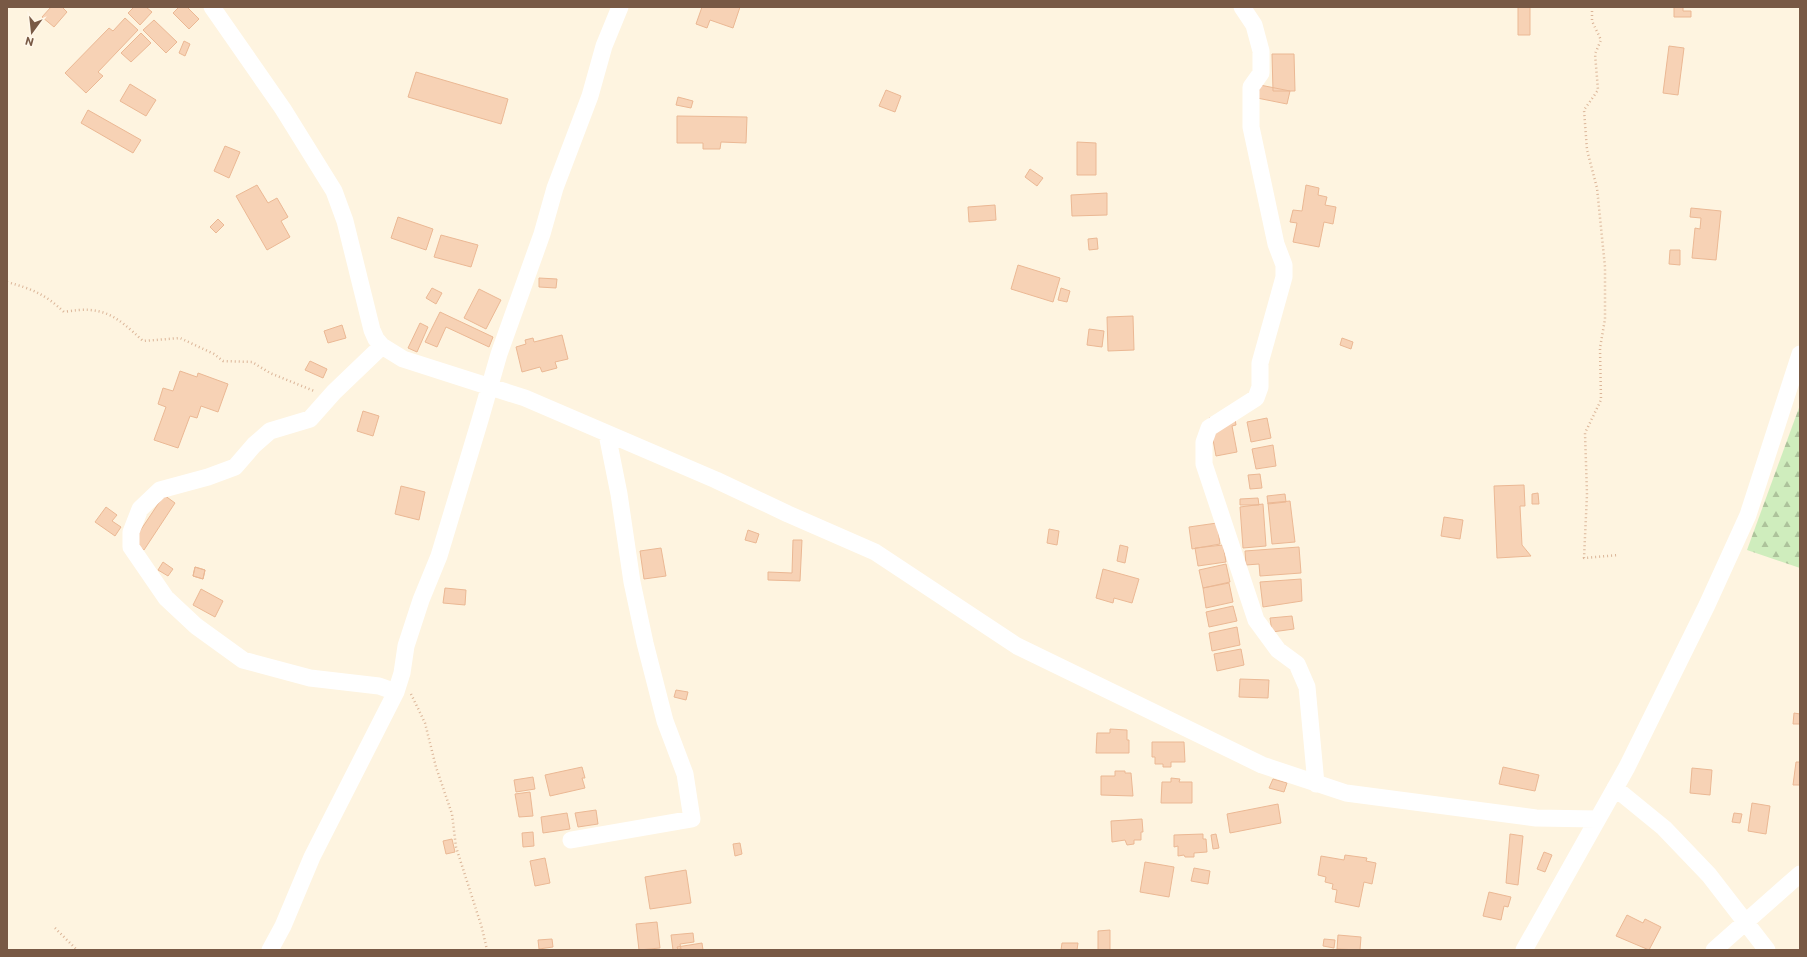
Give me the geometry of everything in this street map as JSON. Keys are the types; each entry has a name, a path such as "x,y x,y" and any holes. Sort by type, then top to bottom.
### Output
{"street":[{"path":"212,7 283,109 334,191 345,221 372,330 376,339 382,346 403,359 525,398 716,480 788,514 875,552 1017,646 1262,765 1346,793 1536,818 1597,819"},
{"path":"270,950 283,926 312,857 396,692 402,673 406,646 421,600 439,556 499,354 542,234 555,188 590,96 604,46 620,7"},
{"path":"1242,7 1254,25 1261,51 1261,73 1251,87 1251,127 1276,244 1284,265 1284,277 1260,363 1260,387 1256,398 1209,428 1204,442 1204,464 1256,620 1278,650 1297,664 1307,687 1316,784"},
{"path":"382,346 330,396 310,419 270,431 254,445 234,467 208,477 160,490 140,509 131,532 131,547 166,598 196,626 242,660 310,678 379,686 396,692"},
{"path":"1524,950 1615,788 1707,605 1748,515 1800,354"},
{"path":"571,840 692,819 685,774 665,721 642,628 632,582 619,494 607,434"},
{"path":"1615,788 1664,828 1709,875 1767,950"},
{"path":"1714,950 1800,874"}],"path":[{"path":"1592,7 1592,21 1601,40 1595,54 1598,90 1584,110 1587,150 1597,188 1605,267 1605,319 1600,348 1601,400 1585,433 1586,494 1584,558 1619,555"},
{"path":"7,282 29,288 50,299 64,312 80,309 101,311 118,320 143,341 180,338 214,354 223,361 252,362 270,373 330,396"},
{"path":"402,673 425,723 436,767 452,814 456,847 482,928 487,950"},
{"path":"55,928 77,950"}],"green space":[{"path":"1800,405 1800,568 1747,550"}],"building":[{"path":"51,7 62,7 67,12 54,27 42,17"},
{"path":"134,7 146,7 152,12 140,25 128,13"},
{"path":"179,7 187,7 199,19 189,29 173,13"},
{"path":"702,7 740,7 733,28 710,20 707,28 696,24"},
{"path":"1518,7 1530,7 1530,35 1518,35"},
{"path":"1674,7 1683,7 1683,11 1691,11 1691,17 1674,17"},
{"path":"125,18 138,30 98,72 103,76 86,93 65,73 109,28 113,31"},
{"path":"154,20 177,42 166,53 143,30"},
{"path":"141,33 151,43 131,62 121,53"},
{"path":"184,41 190,44 185,56 179,53"},
{"path":"1669,46 1684,48 1678,95 1663,93"},
{"path":"1272,54 1294,54 1295,91 1273,91"},
{"path":"416,72 508,99 501,124 408,97"},
{"path":"130,84 156,100 146,116 120,101"},
{"path":"1260,85 1290,91 1287,104 1257,98"},
{"path":"886,90 901,96 895,112 879,106"},
{"path":"678,97 693,101 691,108 676,105"},
{"path":"88,110 141,140 133,153 81,123"},
{"path":"677,116 747,117 746,143 721,142 720,149 703,149 703,143 677,143"},
{"path":"1077,142 1096,143 1096,175 1077,175"},
{"path":"225,146 240,152 229,178 214,171"},
{"path":"1030,169 1043,178 1037,186 1025,177"},
{"path":"257,185 268,203 277,198 288,217 281,221 290,237 267,250 236,196"},
{"path":"1306,185 1319,188 1318,195 1327,197 1325,205 1336,207 1333,224 1324,222 1319,247 1293,242 1297,223 1290,222 1293,210 1302,211"},
{"path":"1107,193 1107,215 1072,216 1071,195"},
{"path":"995,205 996,220 969,222 968,207"},
{"path":"1691,208 1721,211 1716,260 1692,258 1695,228 1700,229 1701,218 1690,217"},
{"path":"398,217 433,229 426,250 391,238"},
{"path":"218,219 224,225 216,233 210,227"},
{"path":"218,219 224,225 216,233 210,227"},
{"path":"441,235 478,245 471,267 434,257"},
{"path":"1097,238 1098,249 1089,250 1088,239"},
{"path":"1670,250 1680,250 1680,265 1669,264"},
{"path":"1018,265 1060,278 1053,302 1011,289"},
{"path":"539,278 557,279 556,288 539,287"},
{"path":"432,288 442,293 436,304 426,298"},
{"path":"1061,288 1070,291 1067,302 1058,300"},
{"path":"479,289 501,300 486,329 464,318"},
{"path":"440,312 493,337 489,347 446,327 437,347 425,342"},
{"path":"1133,316 1134,350 1108,351 1107,317"},
{"path":"420,323 428,327 417,352 408,348"},
{"path":"342,325 346,338 328,343 324,331"},
{"path":"1089,329 1104,331 1102,347 1087,345"},
{"path":"562,335 568,359 555,362 557,368 542,372 540,367 522,372 516,347 526,344 525,340 533,338 534,342"},
{"path":"1342,338 1353,342 1351,349 1340,345"},
{"path":"310,361 327,369 323,378 305,370"},
{"path":"180,371 197,377 198,373 228,384 218,412 201,406 197,418 190,416 178,448 154,440 166,407 158,404 163,388 173,391"},
{"path":"363,411 379,416 373,436 357,431"},
{"path":"1234,413 1236,425 1232,426 1237,452 1216,456 1209,418"},
{"path":"1267,418 1271,438 1251,442 1247,422"},
{"path":"1273,445 1276,466 1256,469 1252,449"},
{"path":"1260,474 1262,488 1250,489 1248,475"},
{"path":"1524,485 1525,506 1520,506 1522,545 1531,556 1497,558 1494,486"},
{"path":"401,486 425,492 419,520 395,514"},
{"path":"1538,493 1539,504 1532,504 1532,494"},
{"path":"1285,494 1286,502 1268,504 1267,496"},
{"path":"164,495 175,503 144,550 132,543"},
{"path":"1258,498 1259,505 1240,505 1240,499"},
{"path":"1290,501 1295,542 1272,544 1268,503"},
{"path":"1263,504 1266,546 1243,548 1240,507"},
{"path":"106,507 117,515 112,521 121,527 115,536 95,522"},
{"path":"1444,517 1463,520 1460,539 1441,536"},
{"path":"1217,523 1220,544 1192,549 1189,527"},
{"path":"1049,529 1059,531 1057,545 1047,543"},
{"path":"748,530 759,534 756,543 745,540"},
{"path":"793,540 802,540 800,581 768,580 768,572 792,573"},
{"path":"1120,545 1128,547 1125,563 1117,561"},
{"path":"1223,545 1226,562 1198,566 1195,548"},
{"path":"1299,547 1301,573 1260,576 1259,564 1246,565 1245,551"},
{"path":"661,548 666,576 644,579 640,551"},
{"path":"163,562 173,569 168,576 158,570"},
{"path":"1226,564 1230,582 1203,588 1199,570"},
{"path":"195,567 205,570 203,579 193,576"},
{"path":"195,567 205,570 203,579 193,576"},
{"path":"1103,569 1139,579 1132,603 1114,598 1113,603 1096,598"},
{"path":"1301,579 1302,601 1263,607 1260,582"},
{"path":"1229,583 1233,602 1206,608 1203,588"},
{"path":"445,588 466,590 465,605 443,603"},
{"path":"201,589 223,601 215,617 193,605"},
{"path":"1233,606 1237,621 1209,627 1206,612"},
{"path":"1292,616 1294,629 1272,632 1270,618"},
{"path":"1237,627 1240,645 1212,651 1209,633"},
{"path":"1241,649 1244,665 1217,671 1214,654"},
{"path":"1240,679 1269,680 1268,698 1239,697"},
{"path":"676,690 688,692 686,700 674,697"},
{"path":"1794,713 1800,714 1800,724 1793,724"},
{"path":"1110,729 1127,730 1129,753 1096,753 1097,733 1110,733"},
{"path":"1152,742 1184,742 1185,762 1171,762 1171,767 1163,767 1163,764 1155,764 1155,757 1152,757"},
{"path":"1796,762 1800,762 1800,785 1793,785"},
{"path":"582,767 585,778 582,778 585,788 550,796 545,775"},
{"path":"1503,767 1539,775 1535,791 1499,784"},
{"path":"1692,768 1712,770 1710,795 1690,793"},
{"path":"1115,771 1125,771 1125,773 1131,773 1133,796 1101,795 1101,776 1115,776"},
{"path":"533,777 535,789 516,792 514,780"},
{"path":"1171,778 1180,779 1179,782 1192,782 1192,803 1161,803 1162,782 1171,782"},
{"path":"1273,779 1287,783 1284,792 1269,788"},
{"path":"530,792 533,816 519,817 515,794"},
{"path":"1752,803 1770,806 1766,834 1748,831"},
{"path":"1278,804 1281,823 1230,833 1227,814"},
{"path":"596,810 598,824 578,827 575,813"},
{"path":"567,813 570,829 543,833 541,817"},
{"path":"1734,813 1742,814 1740,823 1732,822"},
{"path":"1142,819 1143,832 1141,832 1141,840 1134,840 1134,844 1127,845 1125,840 1112,842 1111,821"},
{"path":"533,832 534,846 523,847 522,833"},
{"path":"1203,834 1203,839 1206,839 1207,852 1194,853 1194,857 1185,857 1184,855 1178,856 1178,846 1174,847 1174,835"},
{"path":"1216,834 1219,848 1213,849 1211,835"},
{"path":"1510,834 1523,836 1518,885 1506,883"},
{"path":"452,839 455,852 446,854 443,841"},
{"path":"740,843 742,854 735,856 733,844"},
{"path":"1544,852 1552,855 1545,872 1537,869"},
{"path":"1345,855 1367,858 1366,861 1376,863 1372,884 1364,882 1359,907 1335,902 1337,890 1332,889 1333,884 1325,882 1326,877 1318,875 1321,856 1344,860"},
{"path":"545,858 550,883 535,886 530,861"},
{"path":"1145,862 1174,867 1169,897 1140,892"},
{"path":"1194,868 1210,871 1208,884 1191,881"},
{"path":"686,870 691,903 650,909 645,877"},
{"path":"1489,892 1511,897 1508,907 1504,906 1501,920 1483,916"},
{"path":"1627,915 1643,923 1645,919 1661,927 1649,950 1616,936"},
{"path":"657,922 660,948 639,950 636,924"},
{"path":"1110,930 1110,950 1098,950 1098,931"},
{"path":"693,933 694,942 680,944 681,949 673,950 671,935"},
{"path":"1338,935 1361,937 1360,950 1337,949"},
{"path":"552,939 553,947 539,949 538,940"},
{"path":"1324,939 1335,940 1334,948 1323,946"},
{"path":"702,943 703,950 678,950 677,947"},
{"path":"1062,943 1078,943 1077,950 1061,950"}]}
